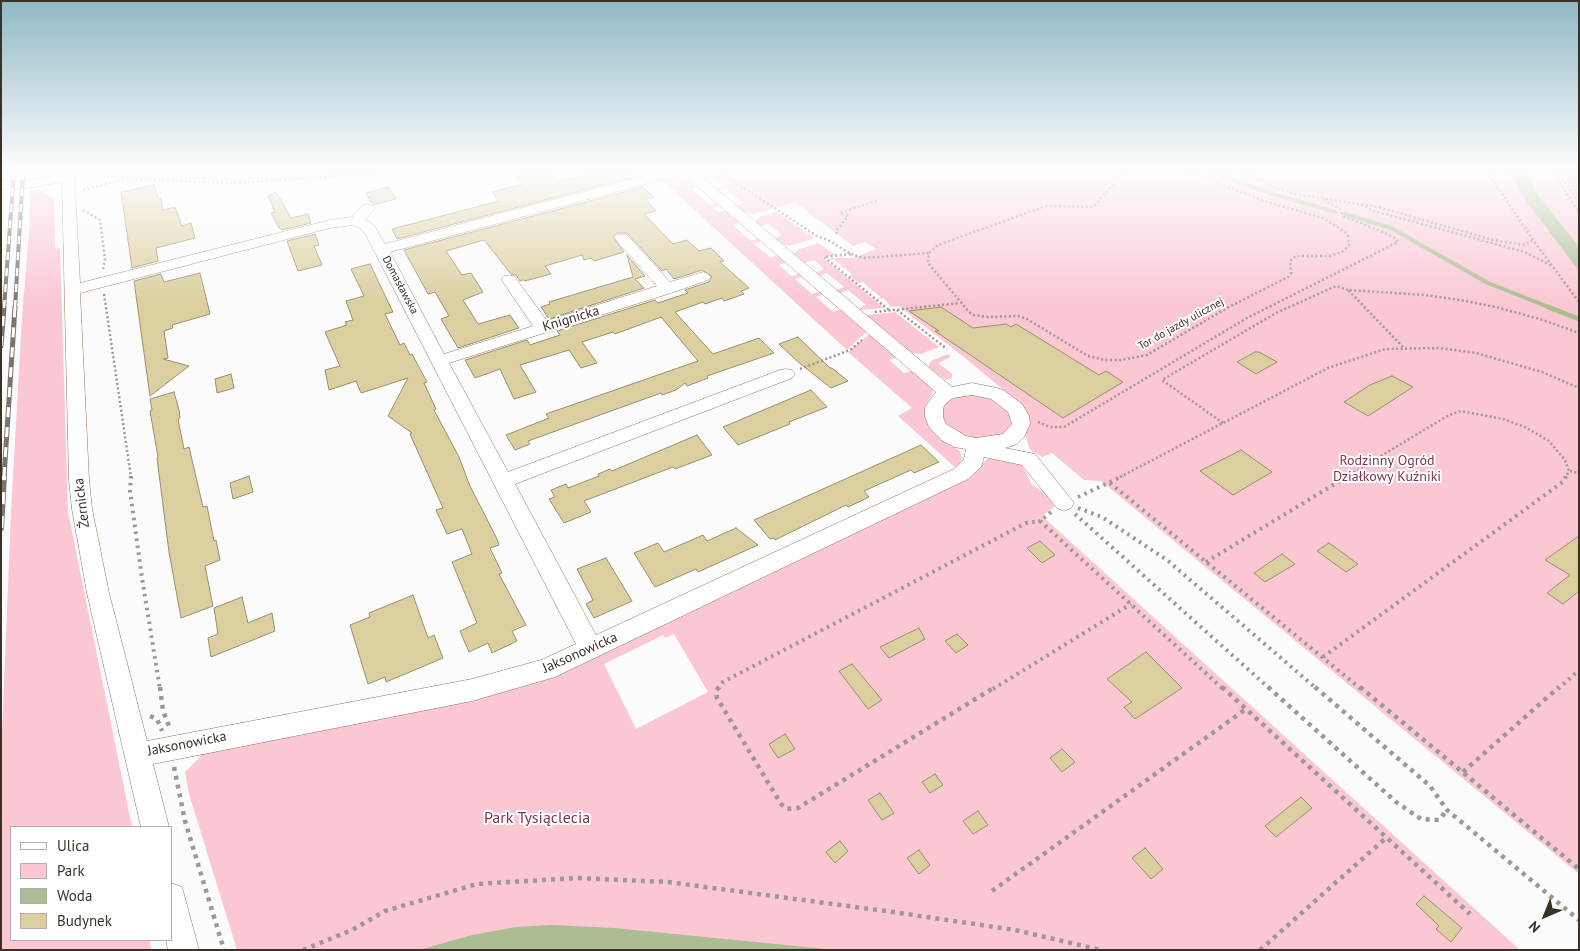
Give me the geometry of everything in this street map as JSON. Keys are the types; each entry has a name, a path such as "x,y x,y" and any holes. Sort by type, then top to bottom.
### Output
{"street":[{"name":"Żernicka","path":"72,215 72,290 79,480 82,510 89,552 154,826"},
{"path":"72,290 330,224 356,222 362,215"},
{"path":"381,250 511,215"},
{"path":"739,215 948,393"},
{"name":"Domasławska","path":"356,222 364,225 372,232 591,649"},
{"path":"622,238 668,289"},
{"name":"Knignicka","path":"440,361 703,277"},
{"path":"509,278 543,328"},
{"path":"503,481 786,374"},
{"path":"1028,459 994,453 976,445 961,442 948,435 938,427 934,417 934,408 939,399 948,393 972,389 997,394 1011,404 1019,424 1028,459 1064,503"},
{"path":"976,445 1001,443 1010,439 1019,424"},
{"name":"Jaksonowicka","path":"137,755 180,745 472,690 546,668 591,649 960,474 974,462 976,445"},
{"path":"172,902 184,950"}],"path":[{"path":"92,215 100,220 105,259 102,282 130,463 130,491 138,554 163,711 169,726 176,731 180,745 173,760 186,821 224,950"},
{"path":"786,215 817,236 828,240 851,254 863,258 929,253 938,245 1020,215"},
{"path":"837,234 836,232 848,216 846,215"},
{"name":"Tor do jazdy ulicznej","path":"929,253 927,259 930,267 974,315 987,317 1011,315 1027,319 1088,356 1105,360 1134,359 1147,355 1227,308 1288,277 1291,272 1290,261 1296,256 1329,256 1342,252 1349,244 1348,236 1345,232 1323,218 1314,215"},
{"path":"1019,424 1064,427 1247,318 1398,242 1395,238 1383,232 1343,215"},
{"path":"1390,215 1525,252 1552,266"},
{"path":"1407,215 1494,240 1523,245 1533,240"},
{"path":"1517,215 1579,302"},
{"path":"851,254 824,257 889,310"},
{"path":"1223,423 1162,380 1276,313 1336,286 1348,290 1425,295 1478,304 1543,320 1579,333"},
{"path":"1348,290 1403,347"},
{"path":"855,314 961,303"},
{"path":"897,309 947,350"},
{"path":"786,374 850,350 873,329"},
{"path":"1064,503 1110,483 1328,368 1369,353 1403,347 1440,348 1476,353 1542,372 1579,388"},
{"path":"1206,562 1443,418 1461,411 1489,416 1525,427 1549,441 1565,460 1570,471 1579,474"},
{"path":"1323,657 1552,491 1564,481 1570,471"},
{"path":"1110,483 1579,869"},
{"path":"1064,503 1396,802 1421,820 1439,820 1447,810"},
{"path":"1064,503 1102,517 1167,560 1430,786 1447,810 1579,920"},
{"path":"1132,604 798,808 787,809 781,804 718,698 716,691 723,682 1026,523 1042,519 1470,914"},
{"path":"1463,772 1579,670"},
{"path":"992,891 1246,709"},
{"path":"1260,950 1387,837"},
{"path":"304,950 352,930 385,911 466,886 577,878 686,884 893,912 1015,930 1100,950"}],"green space":[{"path":"30,215 54,215 55,249 60,248 68,512 132,826 10,826 10,941 150,941 151,950 1,950 1,757 11,512 22,317"},
{"path":"701,215 733,215 741,222 733,225 751,241 760,238 763,241 754,244 770,257 779,255 788,262 779,265 791,276 800,273 804,276 795,279 812,294 821,291 824,294 816,297 833,312 842,309 868,330 847,350"},
{"path":"781,215 815,238 789,246 782,244 775,238 782,235 768,224 760,226 756,223 759,217"},
{"name":"Rodzinny Ogród Działkowy Kuźniki","path":"813,215 1579,215 1579,874 1101,481 1084,480 1052,453 1042,457 1032,451 1029,448 1018,402 899,306 889,307 890,305 883,298 878,299 881,297 873,291 869,292 872,290 863,282 859,283 849,276 852,274 843,267 839,267 842,266 834,259 830,260 828,258 853,258 876,249 865,242 853,246"},
{"path":"818,243 836,255 822,257 884,308 858,309 866,305 848,290 840,293 836,290 844,287 827,273 819,276 815,273 824,269 814,260 804,263 794,255 797,250"},
{"path":"895,312 939,347 921,354 912,353 866,315"},
{"path":"871,333 898,357 889,360 904,373 913,370 933,389 926,405 925,417 930,428 960,451 962,458 957,469 898,416 912,408 848,352"},
{"path":"948,354 951,357 938,363 952,374 952,378 946,380 929,368 929,365 931,361"},
{"path":"967,393 990,396 1007,408 1012,423 1008,430 1000,436 977,439 965,437 946,426 941,419 943,404 948,398"},
{"name":"Park Tysiąclecia","path":"996,457 1019,463 1032,485 1051,497 1055,504 1054,507 1042,516 1520,950 237,950 189,794 185,772 199,758 203,748 415,709 718,596 972,475 987,459","holes":["674,634 708,692 636,729 604,664 663,635 665,638"]}],"water":[{"path":"1537,215 1554,215 1579,247 1579,271"},
{"path":"553,925 614,928 836,950 419,950 472,935 516,927"}],"building":[{"path":"124,215 178,215 182,226 191,223 195,238 156,248 158,261 132,268"},
{"path":"272,215 289,215 291,218 308,215 311,223 282,230"},
{"path":"444,215 487,215 397,239 392,229"},
{"path":"535,215 645,215 673,244 687,240 699,251 711,248 724,261 720,262 749,288 741,291 744,294 724,301 722,298 705,304 703,302 675,312 713,354 759,338 774,353 707,376 708,378 687,386 685,383 676,390 662,395 661,393 528,441 530,444 515,450 506,435 549,418 546,414 698,361 661,317 615,334 613,332 582,342 597,363 581,368 569,350 520,365 536,392 514,399 500,369 475,378 465,360 527,340 530,345 560,335 557,331 655,300 658,303 688,293 685,290 709,282 712,276 702,270 674,279 666,269 662,271 627,233 617,233 613,237 624,252 594,261 591,258 584,260 582,255 545,266 551,274 520,281 516,275 511,274 484,240 446,251 462,275 471,273 483,292 463,300 478,324 510,315 519,328 458,348 441,319 449,316 435,292 428,294 404,250"},
{"path":"315,234 319,245 314,246 322,265 298,271 287,241"},
{"path":"627,255 645,276 635,279 644,288 549,319 541,307 550,304 549,302 633,277"},
{"path":"370,264 393,312 385,314 400,345 404,343 427,382 424,383 436,409 434,410 459,457 470,486 497,539 499,545 490,548 502,573 499,574 526,625 512,631 517,641 492,653 488,643 469,652 460,631 477,623 452,562 472,554 462,529 447,534 436,510 443,508 410,434 412,433 388,416 408,378 361,393 356,381 329,390 325,370 340,366 325,332 347,325 345,322 353,320 346,301 364,296 351,269"},
{"path":"200,273 210,314 172,325 173,328 164,331 168,358 163,359 189,366 150,396 134,281 161,274 164,282"},
{"path":"941,307 973,328 1006,324 1011,327 1016,324 1099,375 1106,371 1123,382 1063,418 935,331 939,331 909,311"},
{"path":"798,337 830,368 848,381 831,388 779,344"},
{"path":"1255,352 1259,352 1277,362 1256,374 1237,362"},
{"path":"231,374 234,388 217,393 215,379"},
{"path":"1392,376 1413,387 1368,416 1344,402 1370,385"},
{"path":"811,390 827,407 738,445 723,427"},
{"path":"174,392 179,410 180,418 178,419 184,449 189,447 203,507 207,506 220,560 205,566 213,606 181,618 169,552 158,457 150,411 152,410 150,399"},
{"path":"697,435 712,455 675,469 673,467 584,501 591,512 564,523 549,499 555,497 551,490 566,484 568,488 599,476 598,474 610,469 612,471"},
{"path":"921,445 939,462 914,473 911,470 864,491 869,497 848,507 846,505 775,540 774,538 770,539 754,520"},
{"path":"1241,450 1272,472 1233,495 1200,471"},
{"path":"249,476 253,492 233,499 230,483"},
{"path":"736,528 758,545 698,572 696,569 655,587 634,553 658,543 664,552 703,535 707,541"},
{"path":"1579,536 1579,591 1563,604 1547,593 1570,575 1545,560"},
{"path":"1040,541 1055,555 1042,563 1027,548"},
{"path":"1329,543 1358,564 1346,572 1317,551"},
{"path":"1282,554 1295,564 1265,582 1254,573"},
{"path":"606,558 632,601 594,618 586,604 593,600 577,569"},
{"path":"413,595 428,638 434,635 443,658 386,682 385,677 368,684 350,625 370,617 369,613"},
{"path":"242,597 248,623 272,613 275,631 211,657 208,638 218,634 214,608"},
{"path":"919,628 925,639 889,658 880,647"},
{"path":"957,634 968,645 956,653 945,641"},
{"path":"1146,652 1182,688 1135,719 1124,707 1132,702 1107,679"},
{"path":"852,664 882,700 868,709 839,671"},
{"path":"785,734 795,749 778,758 769,744"},
{"path":"1062,749 1075,762 1062,772 1050,758"},
{"path":"935,774 943,785 930,793 922,782"},
{"path":"880,793 894,813 882,820 868,800"},
{"path":"1301,797 1312,808 1276,837 1265,826"},
{"path":"978,811 988,825 973,834 963,821"},
{"path":"840,841 848,851 835,863 826,852"},
{"path":"1145,848 1163,869 1151,879 1132,858"},
{"path":"919,850 930,865 919,874 907,858"},
{"path":"1424,896 1462,928 1451,942 1436,929 1439,926 1416,904"}],"waterway":[{"path":"1350,215 1391,228 1488,283 1551,308"},
{"path":"1548,307 1579,319"}],"railway":[{"path":"4,308 11,215"},
{"path":"15,308 20,215"},
{"path":"1,346 4,307"},
{"path":"4,477 15,307"},
{"path":"1,528 4,476"}]}
